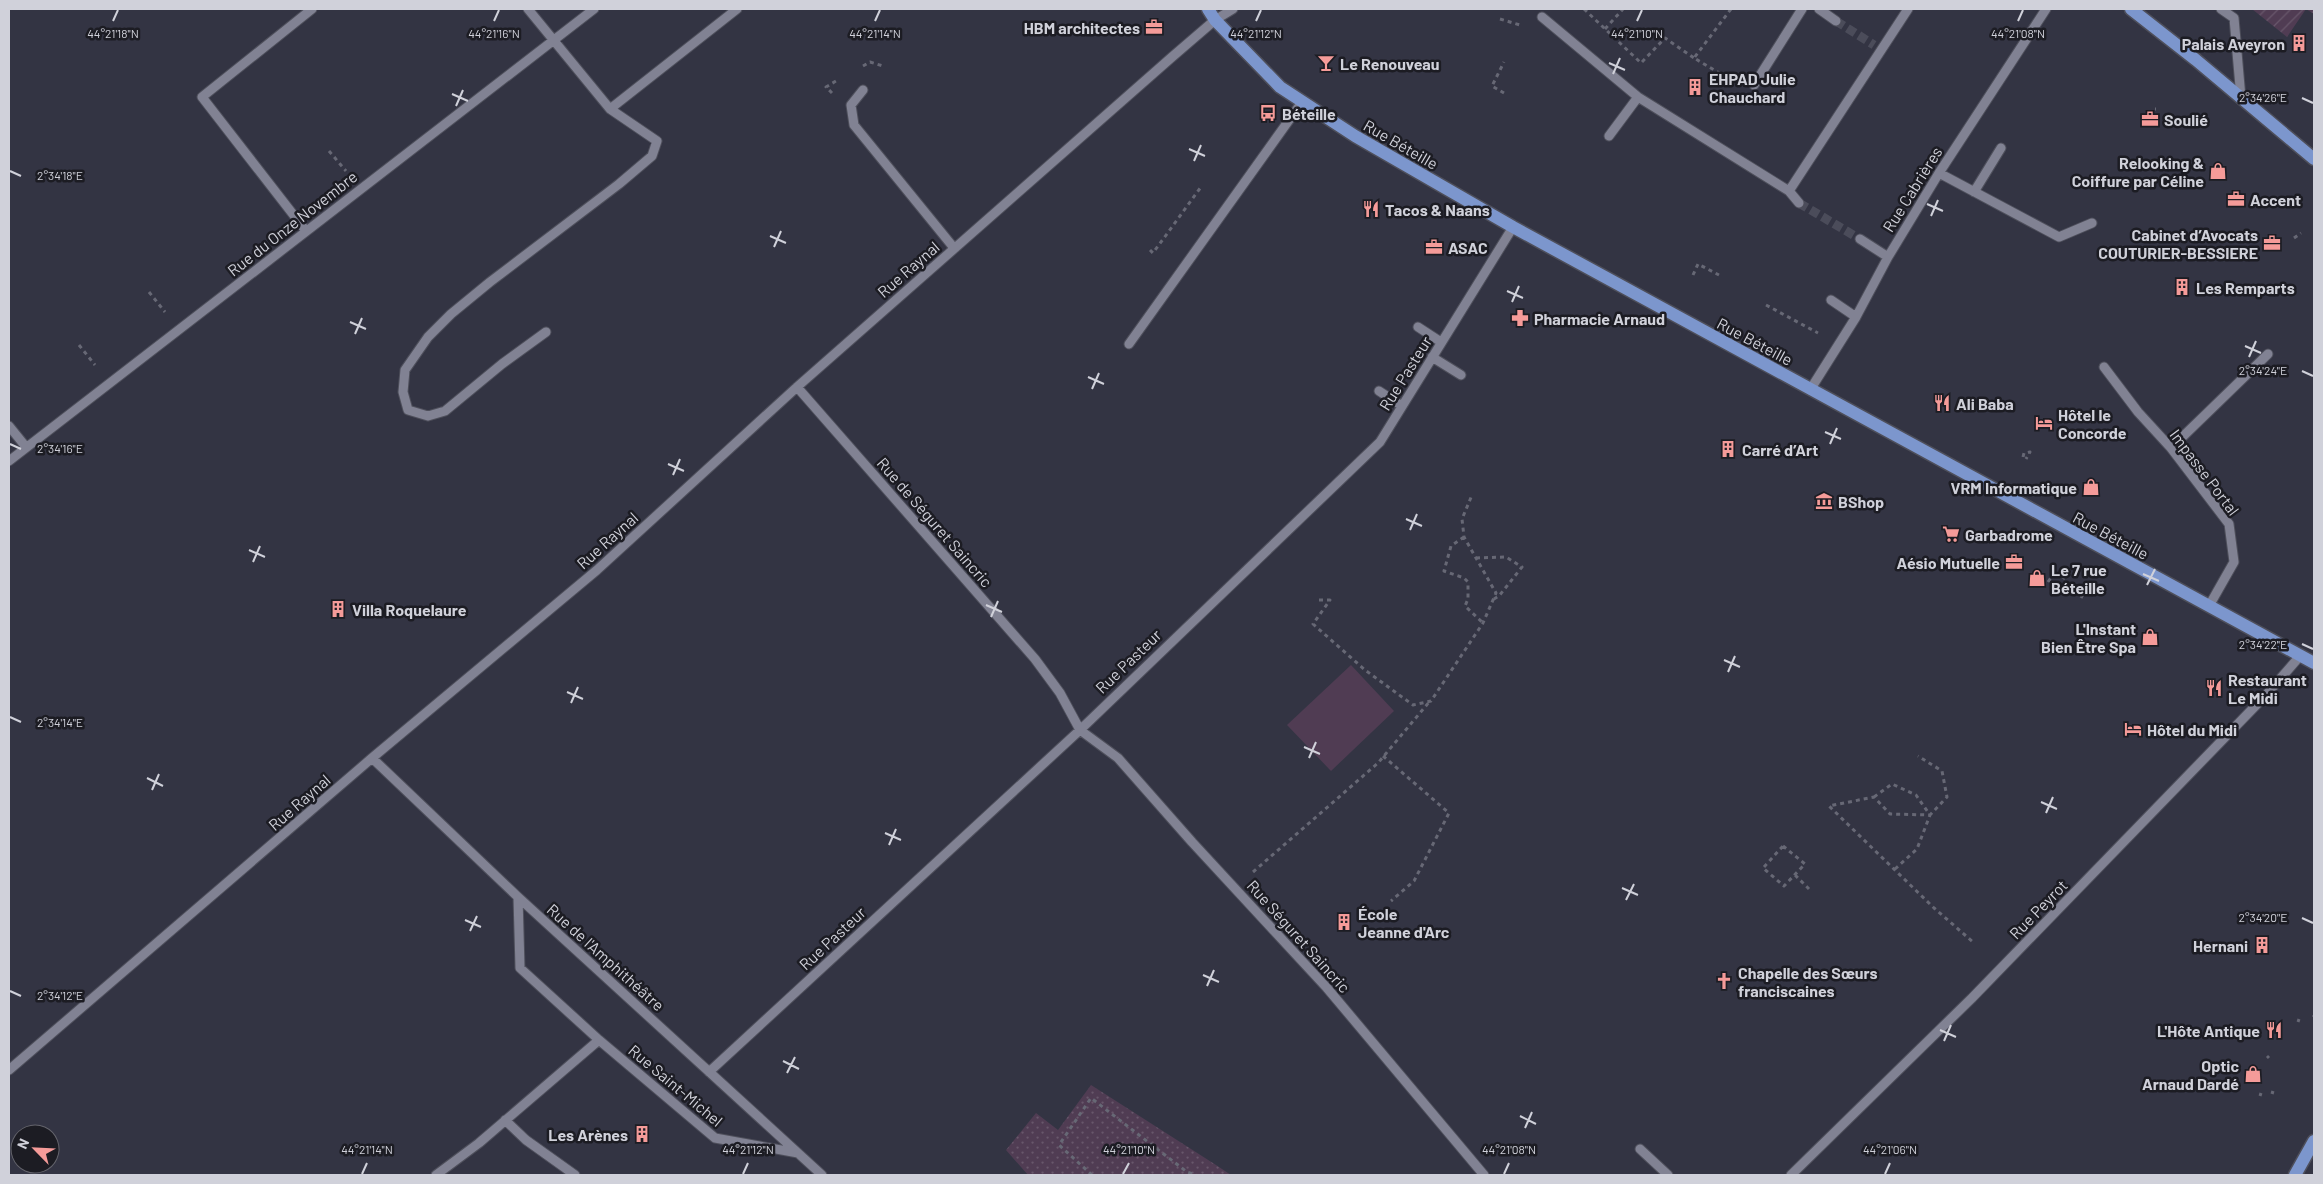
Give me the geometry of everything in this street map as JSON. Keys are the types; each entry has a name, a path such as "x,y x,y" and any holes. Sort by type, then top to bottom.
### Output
{"main road":[{"name":"Rue Béteille","path":"1208,9 1215,20 1280,88 1363,141 1513,227 2314,663"},
{"path":"2131,9 2242,98 2314,159"},
{"path":"2296,1175 2314,1141"}],"street":[{"path":"306,231 202,98 312,9"},
{"path":"528,9 610,109 657,141 652,156 620,184 490,282 451,314 428,337 405,370 403,392 408,410 428,416 446,411 502,364 546,332"},
{"name":"Rue du Onze Novembre","path":"9,461 594,9"},
{"path":"610,109 738,9"},
{"name":"Rue Raynal","path":"9,1070 372,758 597,570 797,387 954,248 1215,20 1232,9"},
{"path":"1754,85 1802,9"},
{"path":"1819,9 1836,20"},
{"path":"1789,190 1878,47 1908,9"},
{"name":"Rue Cabrières","path":"1810,390 1856,317 1888,257 1939,173 2046,9"},
{"path":"2220,9 2234,18 2242,98"},
{"path":"1542,17 1638,98 1789,190 1799,203"},
{"path":"863,90 850,105 854,125 954,248"},
{"path":"1609,136 1638,98"},
{"path":"1129,344 1302,102"},
{"path":"1974,192 2001,148"},
{"path":"1939,173 2059,237 2092,223"},
{"name":"Rue Pasteur","path":"709,1072 1080,730 1380,442 1513,227"},
{"path":"1860,239 1888,257"},
{"path":"1830,300 1856,317"},
{"path":"1418,327 1442,342"},
{"path":"2171,448 2268,354"},
{"path":"1432,357 1461,375"},
{"name":"Impasse Portal","path":"2104,367 2138,412 2171,448 2229,524 2234,562 2209,606"},
{"name":"Rue de Séguret Saincric","path":"797,387 1035,659 1060,693 1080,730"},
{"path":"1379,391 1402,406"},
{"path":"9,426 26,447"},
{"name":"Rue Peyrot","path":"1791,1175 1972,998 2266,695 2300,656"},
{"name":"Rue Séguret Saincric","path":"1080,730 1118,758 1192,842 1327,988 1484,1175"},
{"name":"Rue de l'Amphithéâtre","path":"372,758 518,896 822,1175"},
{"name":"Rue Saint-Michel","path":"518,896 520,968 599,1040 715,1138 799,1153"},
{"path":"436,1175 505,1120 599,1040"},
{"path":"505,1120 526,1140 575,1175"},
{"path":"1640,1149 1668,1175"}],"path":[{"path":"1584,9 1641,63 1665,38 1736,83"},
{"path":"1605,29 1623,9"},
{"path":"1694,58 1730,9"},
{"path":"1500,20 1522,26"},
{"path":"1504,62 1492,86 1504,93"},
{"path":"329,151 345,171"},
{"path":"1150,250 1153,254 1201,187"},
{"path":"2294,238 2301,232"},
{"path":"1693,275 1698,264 1719,275"},
{"path":"1766,305 1818,332 1817,340"},
{"path":"1253,872 1383,756 1430,701 1483,623 1496,593 1464,537 1462,519 1472,495"},
{"path":"1464,537 1451,546 1444,572 1464,578 1468,582 1468,599 1465,606 1483,623"},
{"path":"1476,558 1506,557 1522,567 1500,596 1494,599"},
{"path":"2048,582 2055,572"},
{"path":"2081,598 2086,588"},
{"path":"1319,600 1330,600 1313,624 1365,670 1413,705 1430,701"},
{"path":"1383,756 1449,813 1414,881 1391,900"},
{"path":"1895,869 1917,849 1930,815 1947,797 1942,771 1918,756"},
{"path":"1930,815 1916,795 1892,784 1874,797 1829,806 1973,942"},
{"path":"1874,797 1890,814 1930,815"},
{"path":"1783,846 1805,864 1795,875 1784,886 1763,868 1783,846"},
{"path":"1795,875 1809,889"},
{"path":"1092,1175 1059,1145 1091,1098 1187,1172 1196,1175"}],"shaded area":[{"path":"2252,9 2306,9 2287,37"},
{"path":"2306,9 2314,9 2314,14"},
{"path":"1351,665 1394,711 1331,771 1287,725"},
{"path":"1091,1085 1231,1175 1028,1175 1006,1150 1036,1113 1058,1130"}],"tunnel":[{"path":"1836,21 1874,45"},
{"path":"1799,203 1860,239"}],"place":[{"name":"HBM architectes","path":"1154,27"},
{"name":"Palais Aveyron","path":"2299,43"},
{"name":"Le Renouveau","path":"1326,63"},
{"name":"EHPAD Julie Chauchard","path":"1695,87"},
{"name":"Béteille","path":"1268,113"},
{"name":"Soulié","path":"2150,119"},
{"name":"Relooking & Coiffure par Céline","path":"2218,171"},
{"name":"Accent","path":"2236,199"},
{"name":"Tacos & Naans","path":"1371,209"},
{"name":"Cabinet d’Avocats COUTURIER-BESSIERE","path":"2272,243"},
{"name":"ASAC","path":"1434,247"},
{"name":"Les Remparts","path":"2182,287"},
{"name":"Pharmacie Arnaud","path":"1520,318"},
{"name":"Ali Baba","path":"1942,403"},
{"name":"Hôtel le Concorde","path":"2044,423"},
{"name":"Carré d’Art","path":"1728,449"},
{"name":"VRM Informatique","path":"2091,487"},
{"name":"BShop","path":"1824,501"},
{"name":"Garbadrome","path":"1951,534"},
{"name":"Aésio Mutuelle","path":"2014,562"},
{"name":"Le 7 rue Béteille","path":"2037,578"},
{"name":"Villa Roquelaure","path":"338,609"},
{"name":"L'Instant Bien Être Spa","path":"2150,637"},
{"name":"Restaurant Le Midi","path":"2214,688"},
{"name":"Hôtel du Midi","path":"2133,729"},
{"name":"École Jeanne d'Arc","path":"1344,922"},
{"name":"Hernani","path":"2262,945"},
{"name":"Chapelle des Sœurs franciscaines","path":"1724,981"},
{"name":"L'Hôte Antique","path":"2274,1030"},
{"name":"Optic Arnaud Dardé","path":"2253,1074"},
{"name":"Les Arènes","path":"642,1134"}]}
